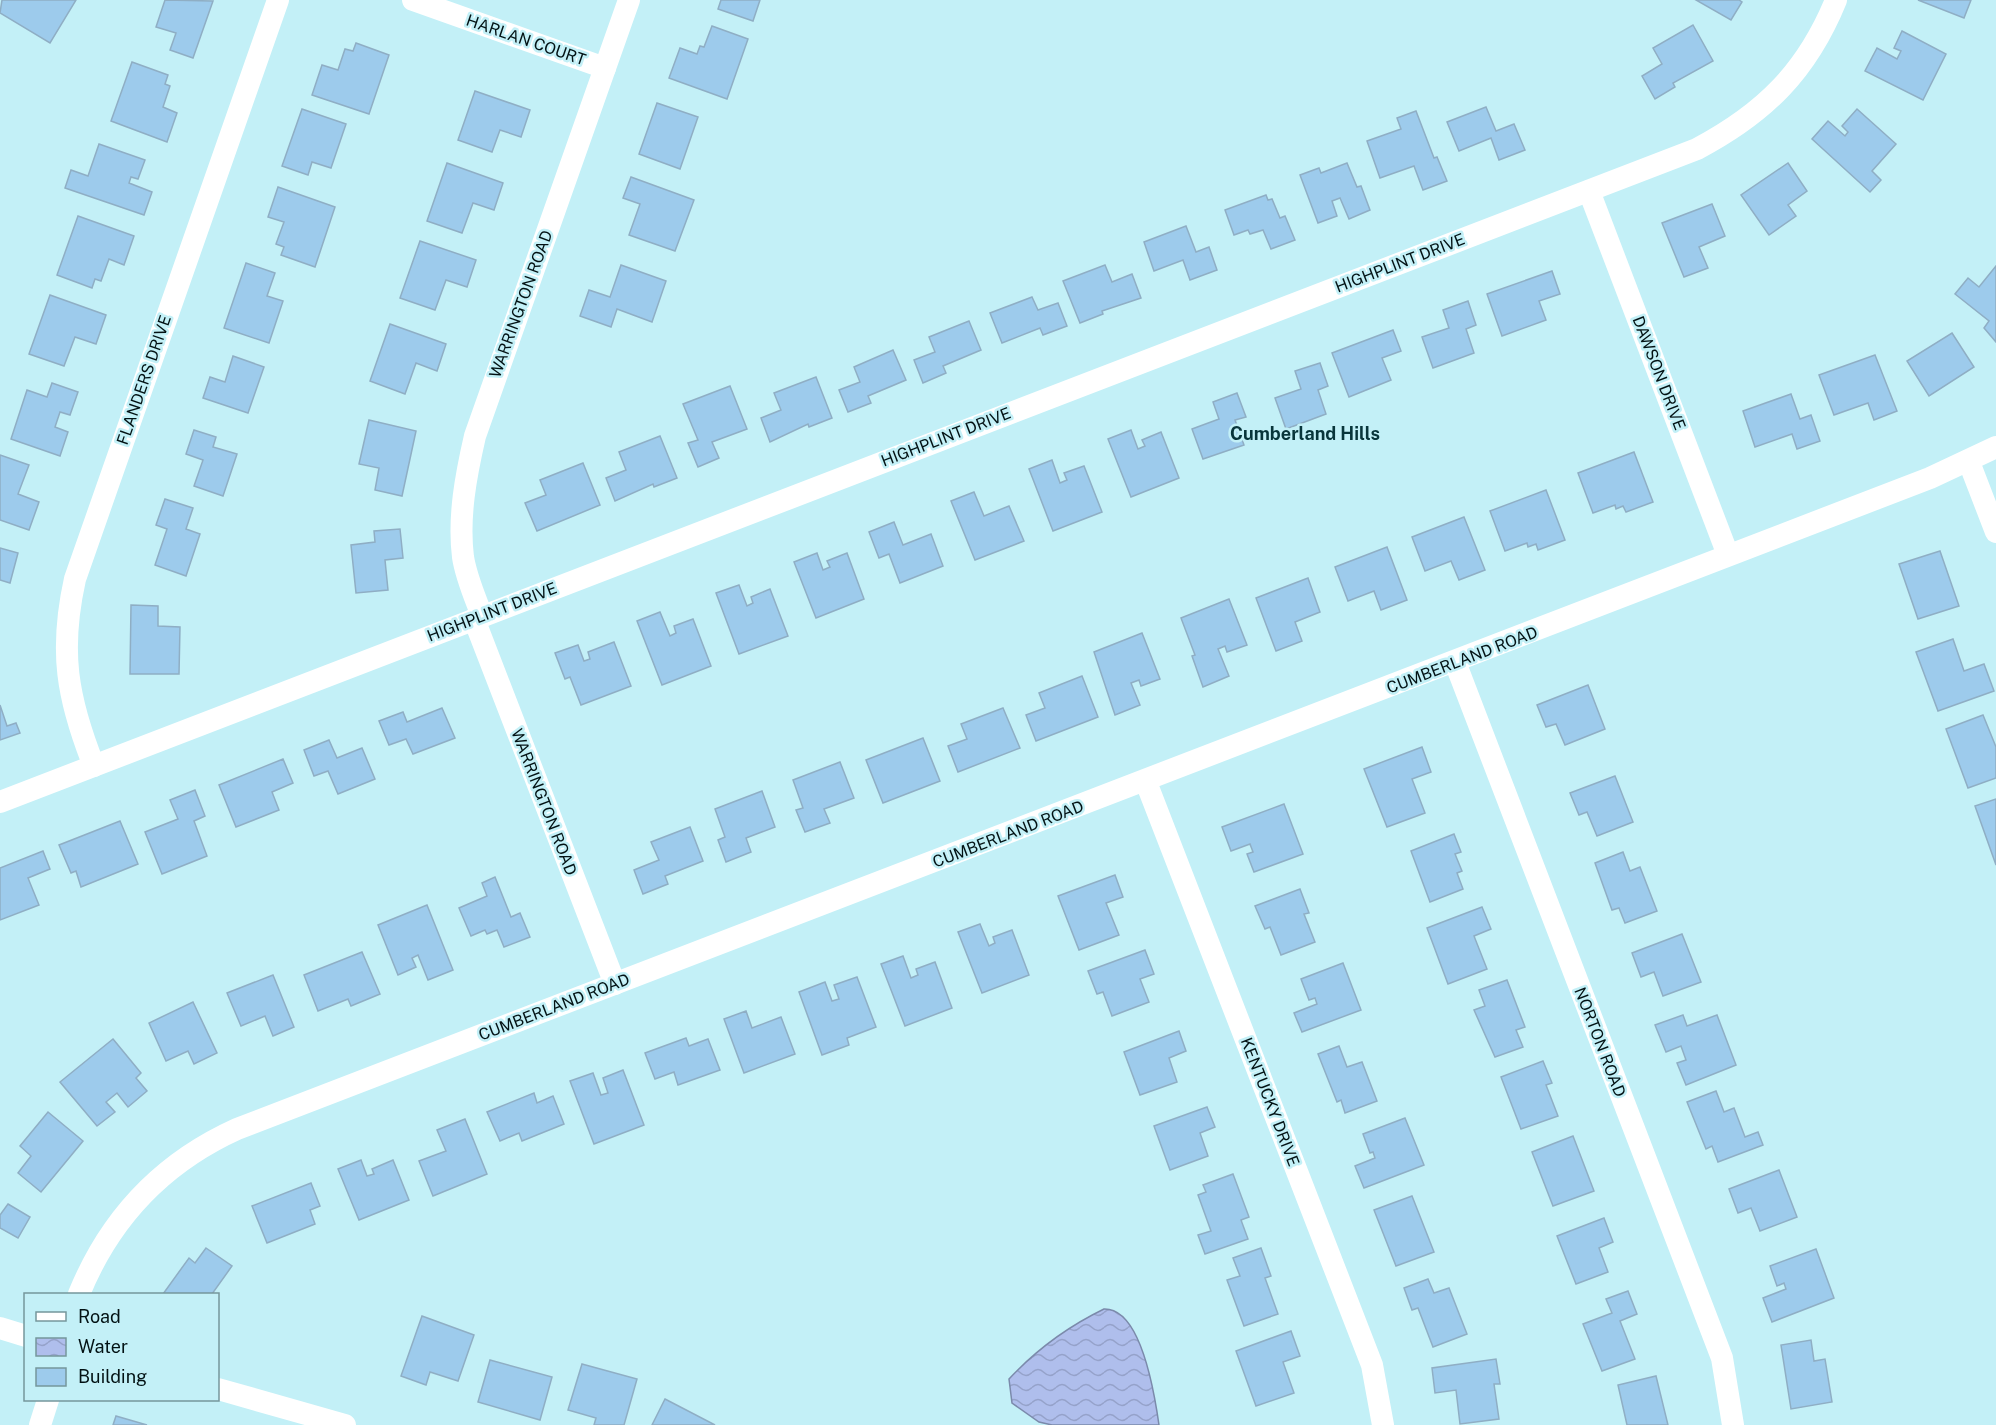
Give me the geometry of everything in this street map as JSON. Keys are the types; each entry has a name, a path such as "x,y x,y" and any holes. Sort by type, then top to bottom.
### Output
{"street":[{"name":"FLANDERS DRIVE","path":"94,766 77,723 66,662 67,613 75,579 278,0"},
{"name":"HARLAN COURT","path":"413,0 605,68"},
{"name":"WARRINGTON ROAD","path":"615,984 478,618 463,558 463,496 468,464 495,376 629,0"},
{"name":"HIGHPLINT DRIVE","path":"0,802 1697,148 1747,120 1777,93 1802,66 1821,34 1836,0"},
{"name":"DAWSON DRIVE","path":"1589,191 1728,555"},
{"name":"CUMBERLAND ROAD","path":"79,1293 96,1256 134,1201 159,1176 209,1142 387,1070 1146,782 1455,662 1969,462 1996,447"},
{"path":"1969,462 1996,532"},
{"name":"NORTON ROAD","path":"1455,662 1722,1358 1733,1425"},
{"name":"KENTUCKY DRIVE","path":"1146,782 1372,1365 1383,1425"},
{"path":"0,1328 24,1335"},
{"path":"219,1389 345,1425"},
{"path":"40,1425 48,1401"}],"water":[{"path":"1104,1309 1117,1313 1128,1323 1137,1338 1150,1376 1159,1425 1052,1425 1039,1422 1012,1403 1009,1379 1019,1368 1078,1323"}],"building":[{"path":"2,0 76,0 50,43 0,13"},
{"path":"165,0 213,1 193,58 170,50 176,33 156,27"},
{"path":"721,0 760,0 753,21 718,9"},
{"path":"1696,0 1739,0 1742,2 1731,20"},
{"path":"1918,0 1971,0 1964,18"},
{"path":"1693,25 1713,61 1673,83 1675,87 1655,99 1642,76 1662,64 1653,48"},
{"path":"712,26 748,39 727,99 669,78 680,48 697,54 700,46 704,47"},
{"path":"1902,31 1946,54 1923,100 1865,71 1877,48 1897,59 1901,51 1894,48"},
{"path":"356,43 389,55 369,114 312,95 322,65 338,70 345,49 353,51"},
{"path":"132,62 168,75 165,84 170,86 163,107 177,113 167,142 111,121"},
{"path":"475,91 530,110 521,137 500,130 492,152 458,140"},
{"path":"657,103 698,117 680,169 639,154"},
{"path":"1486,107 1496,131 1514,124 1525,150 1499,160 1491,138 1459,151 1447,122"},
{"path":"302,109 346,124 331,168 312,162 308,175 282,166"},
{"path":"1857,109 1896,144 1872,171 1881,180 1870,192 1812,139 1828,121 1845,136 1848,132 1842,126"},
{"path":"1416,111 1434,158 1437,157 1447,181 1423,190 1414,166 1380,178 1367,141 1401,129 1397,118"},
{"path":"99,144 145,160 138,179 131,177 129,183 152,192 144,215 65,188 71,170 88,176"},
{"path":"447,163 503,183 494,210 473,203 462,233 427,221"},
{"path":"1347,163 1357,187 1361,186 1370,210 1349,219 1340,198 1332,201 1337,216 1318,223 1300,175 1319,168 1321,173"},
{"path":"1788,163 1807,191 1788,205 1796,216 1769,235 1741,195"},
{"path":"631,177 694,200 675,251 629,235 640,204 623,198"},
{"path":"278,187 335,207 315,267 281,255 284,247 276,244 284,222 268,217"},
{"path":"1266,195 1268,200 1272,199 1280,218 1285,216 1295,240 1271,249 1263,230 1250,234 1248,230 1234,235 1225,210"},
{"path":"1712,204 1725,236 1699,247 1708,268 1684,277 1662,223"},
{"path":"78,216 134,236 124,265 109,259 101,281 95,279 92,288 57,275"},
{"path":"1186,226 1196,252 1209,247 1217,270 1190,280 1183,260 1154,271 1144,242"},
{"path":"420,241 476,260 467,287 446,280 435,310 400,298"},
{"path":"246,263 275,273 267,296 283,301 269,343 224,328"},
{"path":"621,265 666,281 652,322 617,309 611,327 580,316 589,290 610,297"},
{"path":"1105,265 1112,282 1132,274 1141,298 1102,311 1103,314 1080,323 1063,281"},
{"path":"1996,266 1996,342 1984,328 1989,321 1955,294 1968,278 1979,287"},
{"path":"1552,271 1560,294 1539,301 1546,320 1502,336 1487,294"},
{"path":"50,295 106,315 96,344 75,337 64,366 29,354"},
{"path":"1032,297 1038,310 1058,303 1067,326 1043,335 1040,328 1002,343 990,313"},
{"path":"1468,301 1476,325 1466,329 1474,353 1433,368 1422,337 1449,328 1443,310"},
{"path":"969,321 981,350 943,366 946,373 923,383 914,360 935,352 929,337"},
{"path":"390,324 446,344 437,371 416,363 405,394 370,381"},
{"path":"1393,330 1401,351 1382,358 1391,380 1349,397 1332,353"},
{"path":"1952,333 1974,367 1929,396 1907,361"},
{"path":"893,350 906,380 868,396 871,403 848,412 839,390 860,382 854,367"},
{"path":"1875,355 1897,411 1874,420 1868,403 1834,415 1819,375"},
{"path":"233,356 264,367 248,413 203,398 210,377 225,382"},
{"path":"1320,363 1328,386 1318,390 1326,414 1286,429 1275,398 1301,389 1295,371"},
{"path":"816,377 832,418 809,427 808,424 770,442 761,418 781,410 774,393"},
{"path":"52,383 78,392 70,415 60,412 55,427 68,432 60,456 11,439 27,390 47,397"},
{"path":"730,386 747,429 712,442 719,458 698,467 688,443 698,440 683,404"},
{"path":"1237,393 1246,417 1235,420 1244,445 1203,459 1192,429 1219,419 1213,402"},
{"path":"1791,394 1800,419 1811,415 1820,441 1797,449 1792,434 1755,447 1743,411"},
{"path":"369,420 416,431 402,496 375,490 379,468 359,464"},
{"path":"194,430 216,437 213,447 237,454 223,496 194,486 203,460 186,454"},
{"path":"1131,430 1138,449 1145,446 1142,440 1161,432 1179,478 1131,497 1108,439"},
{"path":"660,436 677,478 654,487 653,484 615,501 606,478 626,470 619,452"},
{"path":"1634,452 1653,502 1626,512 1623,506 1616,509 1615,505 1593,513 1578,473"},
{"path":"0,455 29,465 18,494 39,502 29,530 0,520"},
{"path":"1052,460 1060,483 1067,480 1064,473 1084,466 1102,512 1053,531 1029,469"},
{"path":"583,463 600,505 537,531 525,503 546,495 540,480"},
{"path":"1546,490 1565,540 1538,550 1536,544 1528,547 1527,543 1505,551 1490,511"},
{"path":"974,492 984,516 1009,506 1024,541 975,560 951,501"},
{"path":"165,499 193,508 186,529 200,534 186,576 155,565 167,529 156,525"},
{"path":"1464,517 1485,570 1459,580 1451,561 1425,571 1412,537"},
{"path":"894,522 903,545 931,534 943,566 900,583 889,554 879,558 869,532"},
{"path":"400,529 403,558 385,560 388,590 356,593 351,545 375,542 374,531"},
{"path":"1387,547 1407,600 1381,610 1374,591 1348,601 1335,567"},
{"path":"0,548 18,553 10,583 0,580"},
{"path":"1940,551 1959,606 1918,619 1899,564"},
{"path":"817,553 823,570 830,567 827,561 847,553 864,599 816,618 794,562"},
{"path":"1308,578 1320,612 1295,622 1302,641 1276,651 1256,598"},
{"path":"739,585 747,606 753,603 751,597 770,589 788,636 739,654 716,593"},
{"path":"1229,599 1247,645 1227,652 1225,646 1218,649 1229,676 1203,687 1192,656 1195,655 1181,618"},
{"path":"131,605 158,606 158,626 180,627 179,674 130,674"},
{"path":"660,612 670,636 676,633 674,626 693,619 711,666 662,685 637,621"},
{"path":"1142,633 1160,679 1141,686 1139,680 1131,683 1140,705 1115,715 1094,652"},
{"path":"1953,639 1964,671 1984,664 1994,691 1938,711 1916,652"},
{"path":"614,642 631,686 581,705 570,677 565,679 555,653 578,645 584,661 590,659 588,652"},
{"path":"1082,676 1098,717 1036,741 1026,715 1045,708 1039,693"},
{"path":"1588,685 1605,729 1565,745 1556,724 1546,727 1537,705"},
{"path":"0,705 7,726 16,723 20,733 0,740"},
{"path":"442,708 455,738 413,754 406,739 389,745 379,721 403,712 407,722"},
{"path":"1003,708 1020,748 958,772 948,746 967,739 961,724"},
{"path":"1983,715 1996,747 1996,778 1968,788 1946,729"},
{"path":"923,738 940,781 883,803 866,760"},
{"path":"329,740 337,758 362,748 375,779 338,794 328,771 314,776 304,750"},
{"path":"1422,747 1431,772 1412,779 1425,813 1387,827 1364,769"},
{"path":"283,759 293,783 272,792 279,810 236,827 219,785"},
{"path":"840,762 854,798 824,809 830,823 805,832 796,810 803,808 793,780"},
{"path":"1615,776 1633,822 1597,836 1587,812 1579,815 1570,793"},
{"path":"195,790 205,816 194,821 207,856 162,874 145,832 178,819 170,800"},
{"path":"762,791 775,827 746,838 751,852 726,862 718,840 725,837 715,809"},
{"path":"1996,799 1996,865 1975,806"},
{"path":"1284,804 1303,854 1254,872 1247,854 1253,852 1250,844 1231,851 1222,827"},
{"path":"120,821 138,864 81,887 76,871 71,873 59,845"},
{"path":"690,827 703,861 665,876 668,884 643,894 634,870 659,860 651,842"},
{"path":"1454,834 1461,852 1455,854 1462,871 1457,873 1463,889 1430,902 1411,851"},
{"path":"43,851 50,869 28,878 39,905 0,920 0,868"},
{"path":"1623,852 1630,871 1640,867 1657,911 1625,923 1619,908 1612,910 1595,863"},
{"path":"1115,875 1123,897 1106,903 1119,935 1079,950 1058,896"},
{"path":"495,877 511,917 520,913 530,937 504,947 497,930 487,934 485,930 471,936 459,908 487,896 482,883"},
{"path":"1300,889 1309,913 1304,914 1315,942 1281,955 1270,927 1265,929 1255,906"},
{"path":"427,905 453,970 428,980 418,955 412,958 416,967 398,975 378,925"},
{"path":"1482,907 1491,929 1474,936 1487,969 1448,984 1427,928"},
{"path":"980,924 989,946 995,943 993,937 1012,930 1029,975 982,993 958,932"},
{"path":"1682,934 1701,982 1663,996 1654,972 1641,977 1632,953"},
{"path":"1145,950 1154,974 1140,979 1149,1002 1112,1016 1103,992 1097,994 1088,971"},
{"path":"362,952 380,994 351,1006 348,999 318,1011 304,975"},
{"path":"903,956 911,978 918,975 916,969 935,962 952,1008 905,1026 881,964"},
{"path":"1343,963 1361,1010 1302,1032 1294,1013 1317,1004 1315,998 1309,1000 1301,979"},
{"path":"273,975 294,1027 273,1036 265,1016 241,1026 227,993"},
{"path":"857,977 876,1027 847,1038 849,1045 822,1055 799,992 825,982 832,1001 839,999 834,985"},
{"path":"1507,980 1525,1027 1516,1030 1523,1047 1495,1057 1474,1010 1485,1006 1479,990"},
{"path":"193,1002 217,1053 194,1064 188,1051 166,1061 149,1023"},
{"path":"746,1011 752,1028 781,1017 795,1054 744,1073 724,1019"},
{"path":"1683,1015 1687,1026 1717,1015 1736,1065 1686,1085 1677,1063 1686,1060 1681,1046 1666,1052 1655,1025"},
{"path":"1179,1031 1186,1051 1169,1058 1177,1082 1140,1095 1124,1052"},
{"path":"686,1038 689,1046 708,1039 720,1070 678,1085 674,1072 655,1079 645,1053"},
{"path":"113,1039 141,1073 136,1078 147,1091 128,1107 117,1093 106,1102 115,1112 97,1126 60,1082"},
{"path":"1339,1046 1347,1067 1362,1062 1377,1101 1345,1113 1341,1100 1337,1102 1318,1054"},
{"path":"1543,1061 1552,1083 1546,1085 1558,1116 1521,1129 1501,1077"},
{"path":"623,1070 644,1125 594,1144 570,1081 593,1073 601,1095 608,1093 603,1078"},
{"path":"1716,1091 1724,1112 1734,1108 1745,1137 1758,1132 1763,1145 1718,1162 1712,1146 1706,1149 1687,1102"},
{"path":"534,1093 537,1103 553,1096 564,1124 522,1141 519,1133 500,1141 487,1112"},
{"path":"1207,1107 1215,1127 1200,1133 1208,1156 1170,1170 1154,1126"},
{"path":"48,1112 83,1141 41,1192 18,1173 31,1156 20,1146"},
{"path":"1405,1118 1424,1165 1364,1188 1355,1166 1375,1158 1373,1152 1370,1153 1363,1134"},
{"path":"465,1119 487,1174 433,1196 419,1161 446,1151 437,1130"},
{"path":"1573,1136 1594,1191 1553,1206 1532,1152"},
{"path":"361,1160 367,1176 374,1174 372,1169 393,1160 409,1200 359,1220 338,1169"},
{"path":"1779,1170 1797,1217 1760,1231 1751,1208 1738,1213 1729,1189"},
{"path":"1233,1174 1249,1217 1241,1220 1248,1239 1205,1254 1198,1235 1211,1231 1198,1195 1206,1192 1203,1185"},
{"path":"311,1183 320,1206 310,1210 315,1224 267,1243 252,1206"},
{"path":"1412,1196 1434,1252 1396,1266 1374,1210"},
{"path":"8,1204 30,1217 18,1238 0,1228 0,1215"},
{"path":"1604,1218 1613,1242 1599,1248 1608,1272 1576,1284 1557,1236"},
{"path":"206,1248 232,1266 213,1293 164,1293 189,1258 195,1263"},
{"path":"1261,1248 1271,1276 1265,1278 1278,1314 1244,1326 1227,1280 1240,1276 1233,1258"},
{"path":"1816,1249 1834,1298 1772,1322 1763,1298 1786,1289 1784,1283 1777,1286 1770,1266"},
{"path":"1428,1279 1434,1293 1449,1288 1467,1334 1433,1347 1418,1308 1412,1310 1404,1288"},
{"path":"1628,1291 1637,1314 1620,1321 1635,1359 1602,1371 1583,1324 1612,1313 1606,1299"},
{"path":"422,1316 474,1335 458,1381 430,1372 426,1385 401,1376"},
{"path":"1291,1331 1300,1356 1283,1362 1294,1393 1256,1406 1236,1351"},
{"path":"1811,1340 1814,1361 1825,1359 1832,1402 1791,1409 1781,1345"},
{"path":"1496,1359 1500,1384 1494,1384 1499,1419 1460,1424 1456,1390 1435,1393 1432,1368"},
{"path":"490,1360 552,1377 540,1420 478,1402"},
{"path":"582,1364 637,1379 624,1425 594,1425 596,1418 568,1410"},
{"path":"1656,1376 1668,1425 1627,1425 1618,1385"},
{"path":"665,1399 715,1425 652,1425"},
{"path":"116,1416 147,1425 113,1425"}],"district":[{"name":"Cumberland Hills","path":"1305,433"}]}
